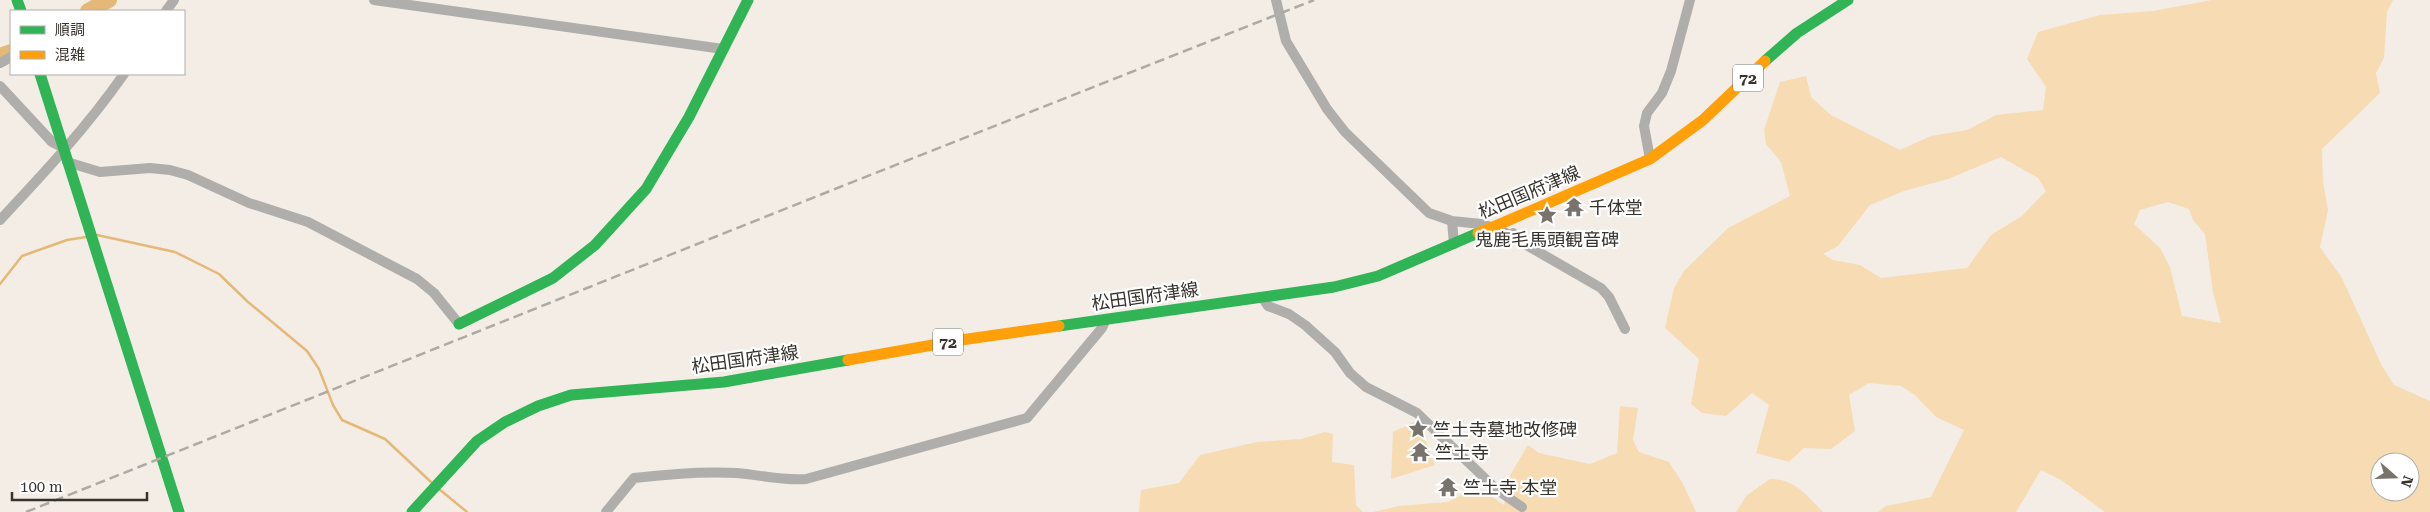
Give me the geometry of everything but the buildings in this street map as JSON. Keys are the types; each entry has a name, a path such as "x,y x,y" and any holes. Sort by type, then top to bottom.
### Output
{"main road":[{"path":"459,324 554,278 595,245 646,189 689,116 748,0"},
{"name":"松田国府津線","path":"412,512 477,441 505,422 538,406 571,395 724,382 960,340 1334,287 1378,276 1650,159 1698,128 1789,40 1812,22 1848,0"},
{"path":"40,75 180,512"}],"street":[{"path":"374,0 723,49"},
{"path":"1276,0 1286,41 1328,109 1345,132 1429,213 1452,221 1482,224 1501,230 1601,288 1609,296 1625,329"},
{"path":"1650,159 1644,126 1647,113 1662,93 1672,71 1690,0"},
{"path":"0,220 64,154 99,110 123,75"},
{"path":"0,86 64,154 100,172 150,168 170,170 188,175 249,203 308,222 417,279 434,293 459,324"},
{"path":"1452,221 1454,244"},
{"path":"1508,221 1516,239"},
{"path":"1262,297 1268,306 1289,314 1305,325 1335,352 1350,373 1366,387 1417,413 1496,489 1522,507"},
{"path":"606,512 634,478 696,473 737,473 792,480 806,478 1027,418 1102,328 1106,319"}],"shaded area":[{"path":"2212,0 2393,0 2387,12 2384,58 2376,73 2380,93 2322,149 2323,182 2328,210 2320,247 2342,278 2382,366 2394,385 2430,401 2430,512 2105,512 2061,480 2041,470 2016,512 1878,512 1886,506 1931,497 1964,430 1936,417 1915,395 1901,386 1869,383 1849,395 1855,431 1831,449 1804,448 1789,462 1756,453 1769,405 1752,393 1726,416 1702,413 1691,404 1699,359 1665,328 1674,288 1684,271 1728,228 1790,196 1781,162 1766,144 1764,130 1780,82 1806,76 1811,97 1831,115 1900,150 1931,136 1967,130 1996,115 2043,110 2046,87 2027,59 2038,32 2100,15 2153,11","holes":["2001,157 2038,178 2046,191 2022,216 1991,235 1967,268 1881,278 1860,265 1833,260 1823,254 1838,246 1870,205 1904,191 1948,179","2168,202 2189,209 2193,220 2205,234 2213,292 2221,323 2182,316 2170,267 2160,248 2134,224 2140,210"]},
{"path":"1620,406 1638,408 1633,440 1639,452 1669,462 1683,484 1696,512 1373,512 1399,506 1448,502 1467,492 1485,492 1504,505 1509,477 1528,445 1539,453 1590,464 1617,453"},
{"path":"1418,420 1435,465 1391,479 1393,432"},
{"path":"1325,432 1333,434 1332,462 1354,465 1356,505 1363,512 1139,512 1141,490 1179,483 1200,455 1257,442 1301,439"},
{"path":"1770,479 1786,482 1800,489 1823,512 1736,512 1746,496"}],"waterway":[{"path":"90,10 109,0"},
{"path":"0,56 10,52"},
{"path":"97,235 175,252 219,274 248,302 307,351 319,369 333,405 342,420 385,439 431,482"},
{"path":"0,284 22,256 67,240 86,237"},
{"path":"439,489 467,512"}],"railway":[{"path":"26,512 1314,0"}],"traffic: fast":[{"path":"17,0 21,10"},
{"path":"459,324 553,278 595,245 646,189 689,117 748,0"},
{"path":"1765,61 1797,33 1848,0"},
{"path":"40,75 179,512"},
{"path":"1059,326 1334,287 1378,276 1478,233"},
{"path":"412,512 477,441 505,422 538,406 571,395 724,382 848,360"}],"traffic: slow":[{"path":"1507,221 1650,159 1703,120 1765,61"},
{"path":"1478,233 1507,221"},
{"path":"848,360 961,340 1059,326"}],"place":[{"name":"千体堂","path":"1574,207"},
{"name":"鬼鹿毛馬頭観音碑","path":"1547,215"},
{"name":"竺土寺墓地改修碑","path":"1418,429"},
{"name":"竺土寺","path":"1420,452"},
{"name":"竺土寺 本堂","path":"1448,487"}]}
